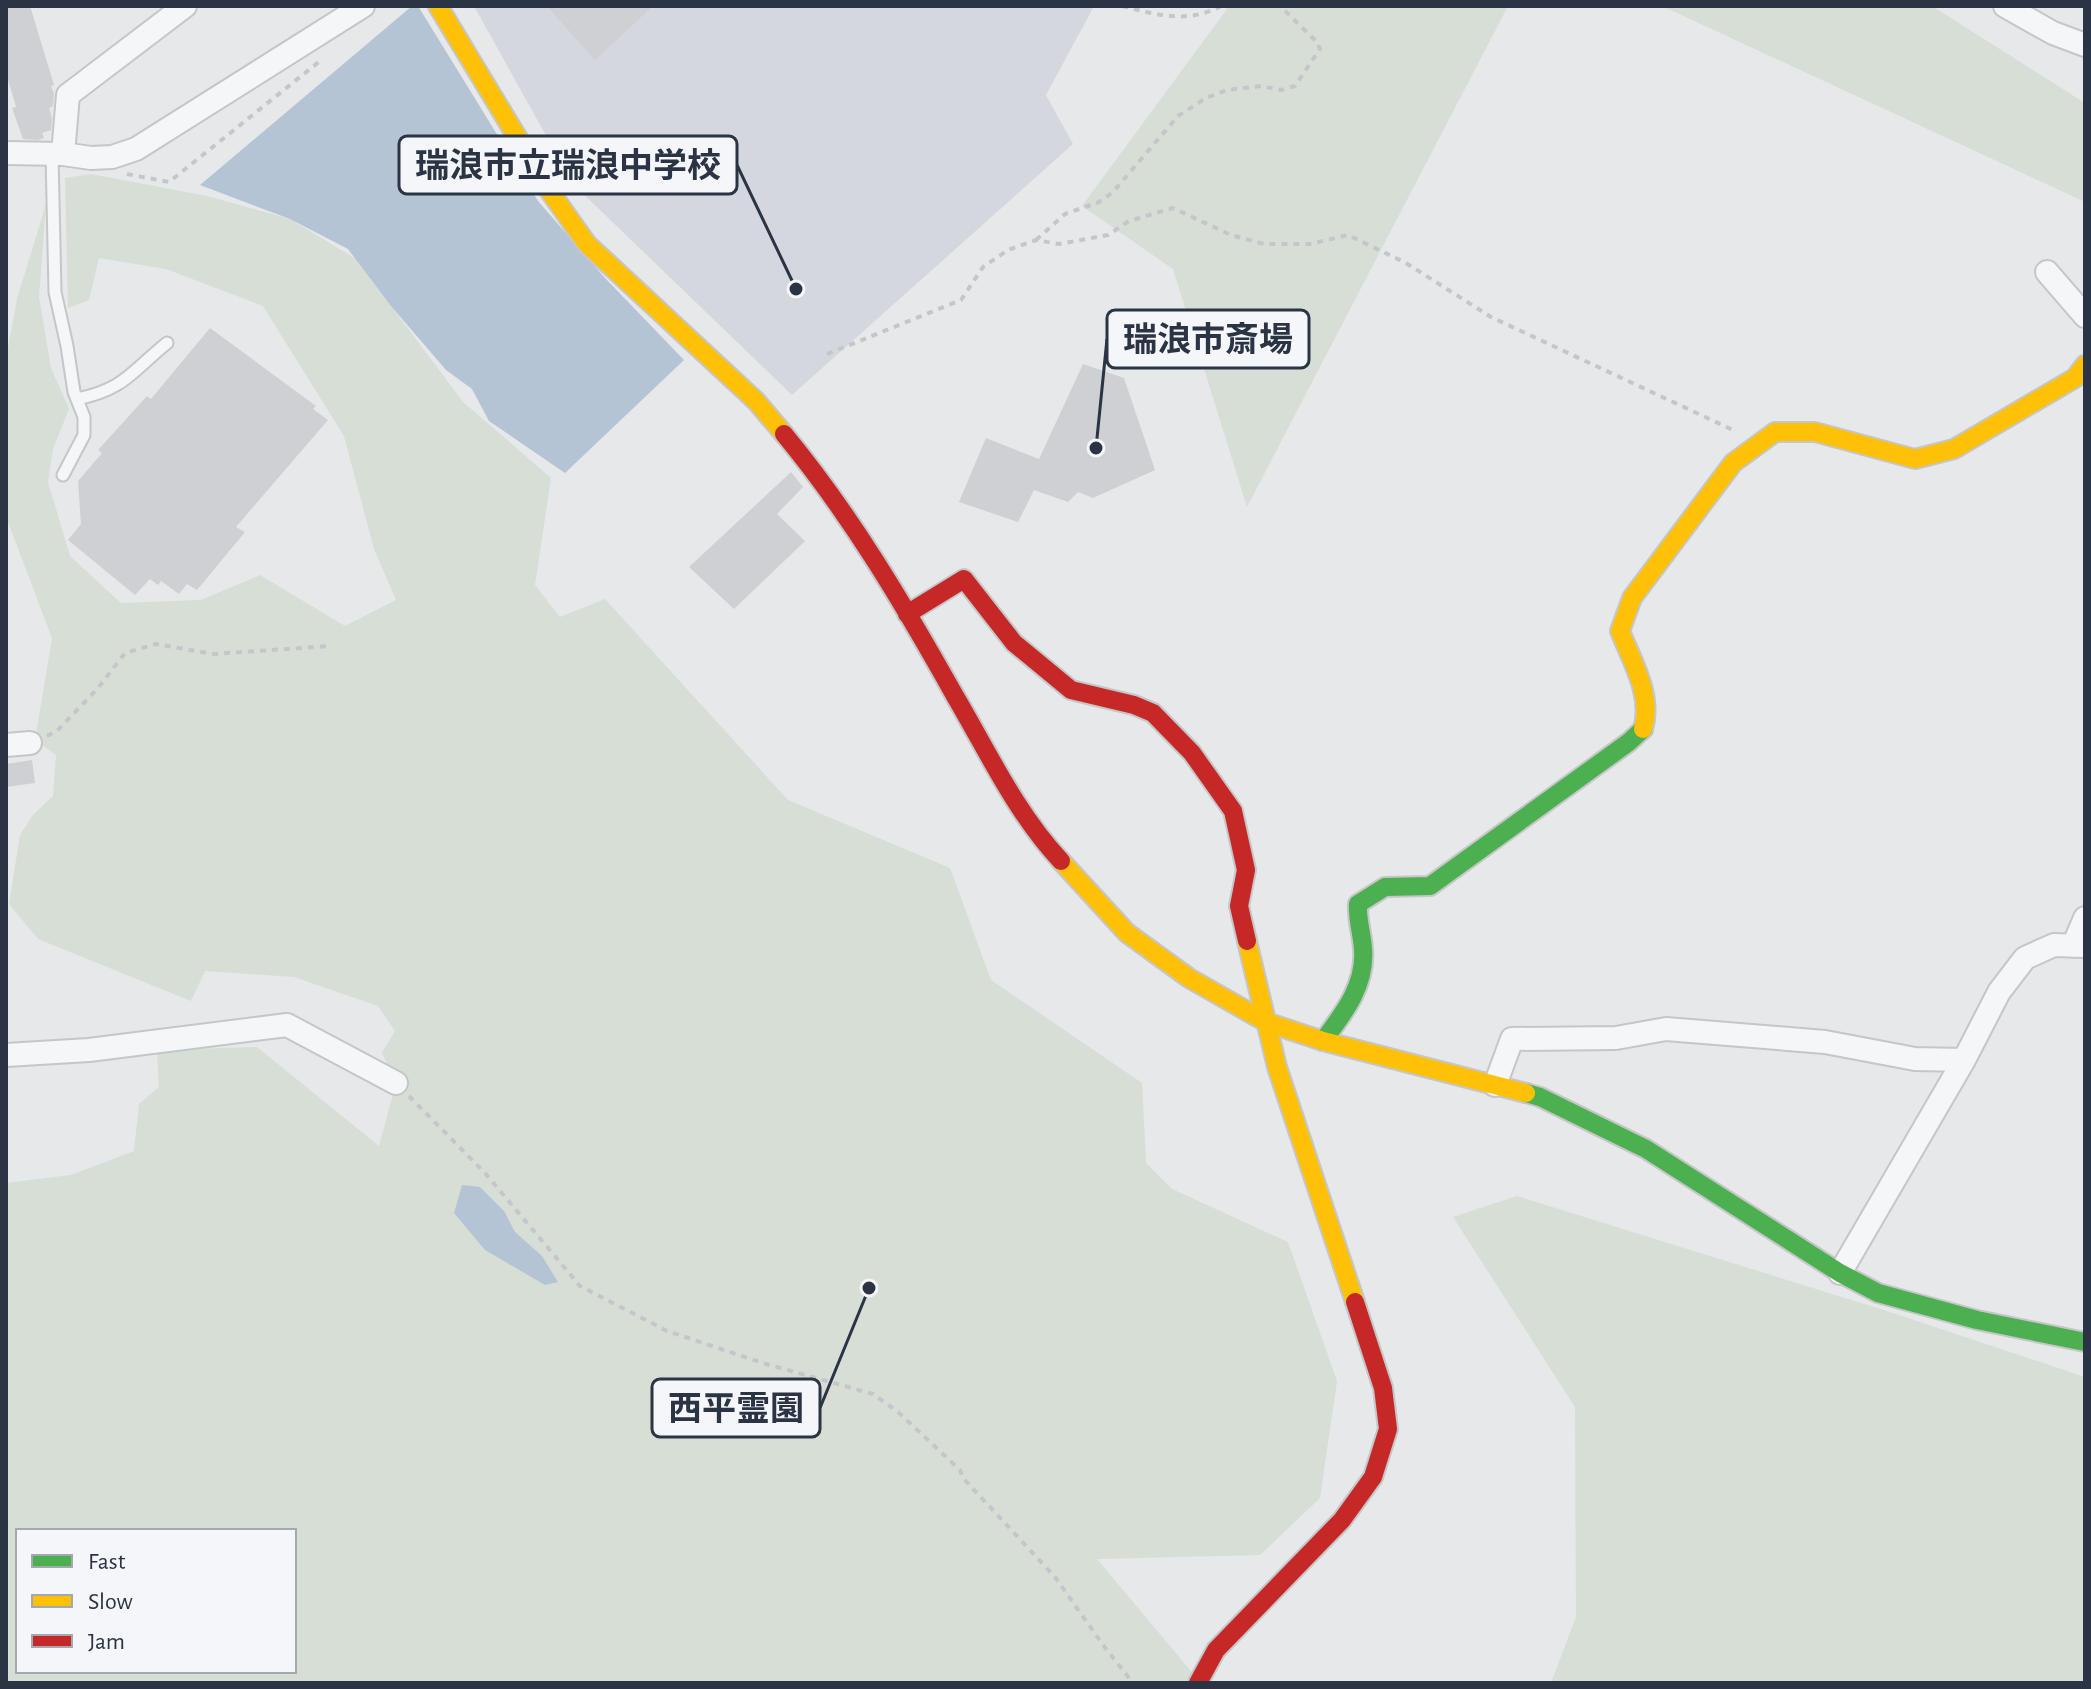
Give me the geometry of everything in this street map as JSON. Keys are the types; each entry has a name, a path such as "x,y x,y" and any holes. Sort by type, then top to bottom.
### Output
{"street":[{"path":"58,154 68,95 185,6"},
{"path":"6,153 91,158 112,157 136,149 363,6"},
{"path":"438,6 551,193 587,244 756,401 818,475 895,590 1041,840 1127,933 1189,978 1266,1022 1323,1041 1540,1097 1646,1149 1840,1273 1878,1293 1977,1320 2085,1342"},
{"path":"2005,6 2053,33 2085,45"},
{"path":"2047,272 2085,316"},
{"path":"1323,1041 1356,996 1363,972 1363,949 1356,919 1358,904 1385,887 1430,886 1643,729 1646,707 1643,691 1620,631 1632,598 1733,463 1775,432 1815,432 1915,459 1954,449 2075,378 2085,365"},
{"path":"907,614 964,579 1014,643 1071,690 1134,705 1153,713 1192,753 1233,811 1246,870 1239,906 1277,1067 1383,1388 1388,1429 1373,1477 1342,1520 1216,1650 1198,1683"},
{"path":"6,745 30,743"},
{"path":"1840,1273 1964,1060 1999,992 2025,958 2054,945 2079,946 2085,918"},
{"path":"6,1055 89,1050 287,1025 396,1083"},
{"path":"1495,1085 1512,1039 1616,1038 1666,1029 1825,1042 1915,1059 1964,1060"}],"lane":[{"path":"58,154 55,292 77,399 84,417 84,435 63,475"},
{"path":"77,399 102,394 122,384 167,343"}],"path":[{"path":"1122,6 1183,18 1205,14 1221,6"},
{"path":"827,354 961,300 983,267 1008,250 1036,240 1065,214 1099,202 1113,192 1178,116 1206,98 1227,90 1261,86 1281,90 1295,86 1320,49 1317,42 1280,6"},
{"path":"112,157 116,171 169,182 328,55"},
{"path":"1036,240 1059,244 1108,235 1129,221 1173,208 1231,235 1264,244 1310,244 1348,235 1406,263 1491,317 1732,427 1746,453"},
{"path":"30,743 57,731 98,688 125,653 156,644 213,654 331,646"},
{"path":"396,1083 485,1173 580,1286 667,1331 766,1364 873,1394 898,1412 960,1470 963,1478 1055,1577 1133,1683"}],"shaded area":[{"path":"474,6 1093,8 1046,95 1073,144 792,395 573,184"},
{"path":"1224,6 1508,6 1247,507 1173,269 1082,206 1227,9"},
{"path":"1662,6 1932,6 2085,103 2085,202"},
{"path":"91,174 207,196 290,219 356,259 463,402 551,478 535,585 560,617 605,599 788,800 950,868 991,980 1142,1083 1146,1163 1172,1189 1288,1242 1337,1381 1320,1498 1260,1555 1097,1559 1201,1683 6,1683 6,1183 71,1175 134,1151 139,1104 159,1087 157,1050 257,1047 379,1146 396,1083 382,1053 395,1031 378,1006 294,977 205,971 191,1001 38,939 9,904 20,835 33,815 53,796 56,755 35,740 52,638 6,517 6,359 17,299 46,204 39,297 51,368 69,409 53,449 48,482 70,556 121,603 201,600 260,575 345,626 396,600 374,549 344,436 263,306 166,269 99,258 89,300 68,308 65,178"},
{"path":"1517,1196 1890,1312 2085,1377 2085,1683 1551,1683 1576,1617 1575,1407 1453,1217"}],"water":[{"path":"412,6 418,6 538,201 605,278 684,360 565,473 489,421 472,389 446,370 391,306 348,249 290,219 200,185"},
{"path":"462,1185 480,1187 504,1211 515,1232 542,1256 558,1282 545,1285 485,1250 454,1213"}],"building":[{"path":"6,6 30,6 54,85 51,86 53,106 49,108 51,130 42,133 44,138 38,140 23,139 12,108 16,107 6,73"},
{"path":"547,6 653,6 595,60"},
{"path":"210,328 316,406 313,409 328,420 236,527 245,532 197,590 187,584 179,594 161,581 158,585 150,579 135,595 68,540 81,524 78,481 102,453 98,450 147,396 151,399"},
{"path":"1083,364 1124,378 1155,470 1093,498 1078,492 1068,502 1034,490 1018,522 959,502 986,438 1039,459"},
{"path":"791,472 803,487 777,514 805,541 734,609 689,567"},
{"path":"32,760 35,783 6,787 6,764"}],"traffic: fast":[{"path":"1323,1041 1346,1009 1361,975 1363,949 1358,904 1385,887 1430,886 1643,729"},
{"path":"1526,1093 1646,1149 1840,1273 1878,1293 1977,1320 2085,1342"}],"traffic: slow":[{"path":"438,6 551,193 587,244 756,401 784,434"},
{"path":"1643,729 1643,691 1620,631 1632,598 1733,463 1775,432 1815,432 1915,459 1954,449 2075,378 2085,365"},
{"path":"1061,861 1127,933 1189,978 1266,1022 1323,1041 1526,1093"},
{"path":"1247,941 1277,1067 1355,1302"}],"traffic: jam":[{"path":"784,434 832,496 876,561 1016,802 1061,861"},
{"path":"907,614 964,579 1014,643 1071,690 1134,705 1153,713 1192,753 1233,811 1246,870 1239,906 1247,941"},
{"path":"1198,1683 1216,1650 1342,1520 1373,1477 1388,1429 1383,1388 1355,1302"}],"place":[{"name":"瑞浪市立瑞浪中学校","path":"796,289"},
{"name":"瑞浪市斎場","path":"1096,448"},
{"name":"西平霊園","path":"869,1288"}]}
